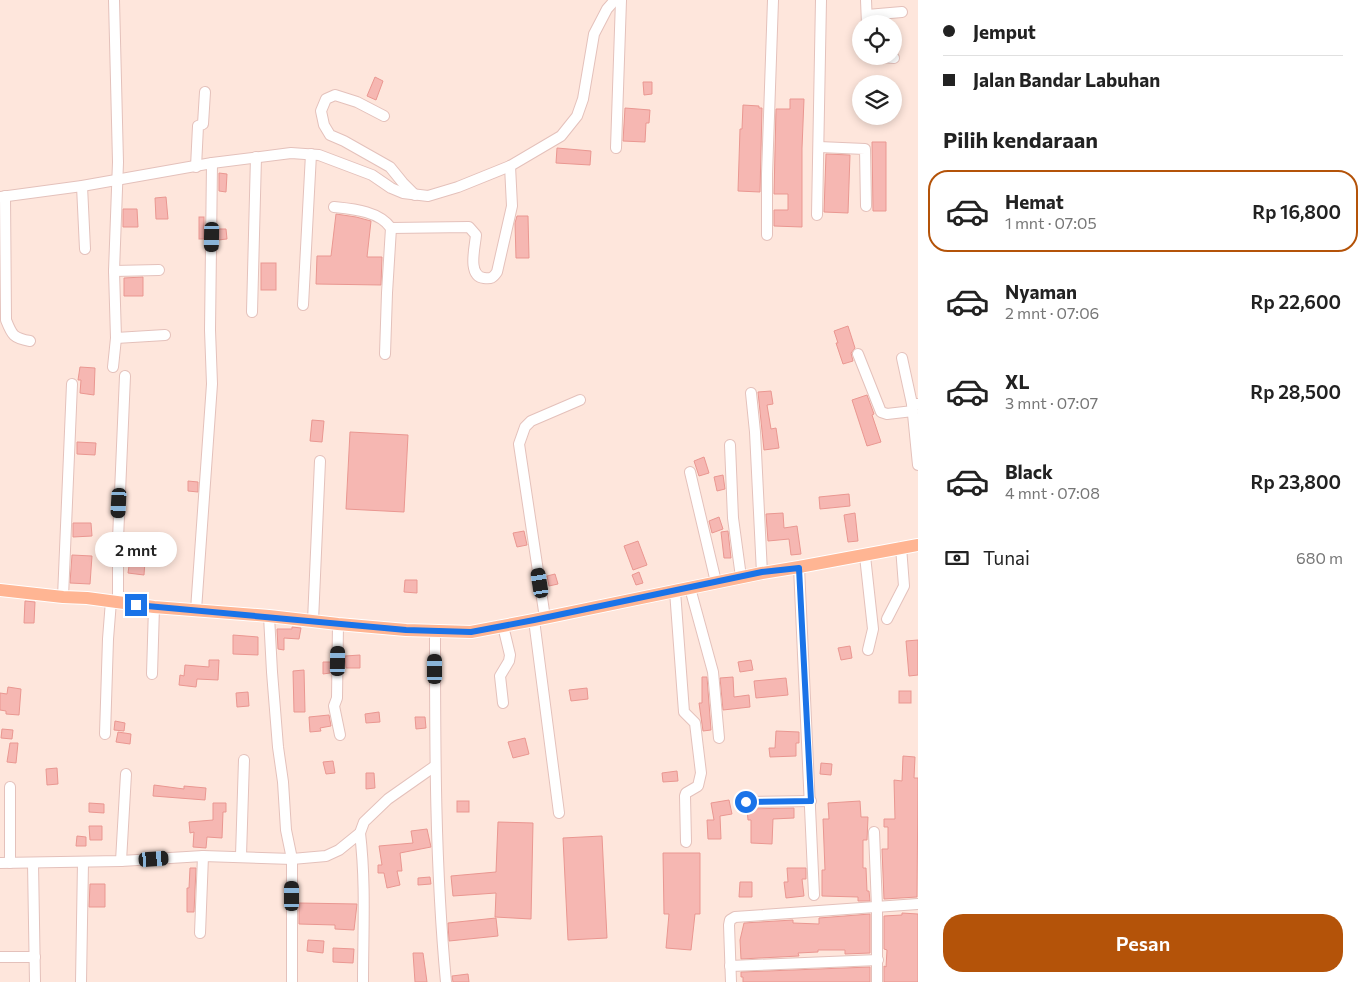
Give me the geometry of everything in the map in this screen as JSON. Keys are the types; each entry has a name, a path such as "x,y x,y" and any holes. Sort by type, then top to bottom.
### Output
{"main road":[{"path":"0,590 87,598 154,608 270,616 338,624 471,632 762,572 799,568 918,545"}],"street":[{"path":"113,367 116,338 114,271 118,162 114,0"},
{"path":"30,341 18,339 11,332 6,320 3,197 82,186 212,163 291,153 319,155 372,175 391,188 403,193 428,196 444,192 510,166 561,136 577,116 583,100 594,34 603,15 615,0"},
{"path":"616,148 621,0"},
{"path":"767,235 767,174 773,0"},
{"path":"818,215 821,0"},
{"path":"866,0 867,15"},
{"path":"887,15 902,12"},
{"path":"196,167 198,126 203,124 206,92"},
{"path":"384,116 357,102 335,94 326,99 321,111 324,125 330,135 390,168 415,195"},
{"path":"819,147 865,149 866,206"},
{"path":"303,305 311,154"},
{"path":"252,312 256,157"},
{"path":"196,610 212,384 210,330 212,163"},
{"path":"391,228 469,227 476,234 475,274 479,278 490,279 494,277 497,272 512,206 510,166"},
{"path":"82,186 85,250"},
{"path":"334,207 361,209 388,223 391,228 385,354"},
{"path":"114,271 159,270"},
{"path":"116,338 165,335"},
{"path":"858,354 881,412 887,414 914,406"},
{"path":"902,358 914,406 918,465"},
{"path":"105,734 108,639 114,602 125,376"},
{"path":"62,597 72,384"},
{"path":"751,394 755,432 762,572"},
{"path":"559,813 540,619 518,444 524,428 531,421 580,400"},
{"path":"730,445 733,518 741,577"},
{"path":"313,621 320,461"},
{"path":"690,472 716,582"},
{"path":"887,619 904,586 901,548"},
{"path":"865,556 873,629 868,650"},
{"path":"799,568 814,895"},
{"path":"690,588 713,672 719,738"},
{"path":"675,591 684,712 695,723 701,773 698,786 686,793 685,796 686,842"},
{"path":"152,674 154,608"},
{"path":"270,616 277,738 283,782 286,830 292,859 292,982"},
{"path":"338,624 337,698 334,706 340,734"},
{"path":"503,626 510,655 509,661 500,676 503,703"},
{"path":"434,631 435,766 446,982"},
{"path":"241,856 244,760"},
{"path":"363,982 364,862 360,833 364,822 388,799 435,766"},
{"path":"122,861 126,774"},
{"path":"10,787 5,863 122,861 203,856 292,859 326,856 339,850 360,833"},
{"path":"746,802 811,801"},
{"path":"874,832 877,982"},
{"path":"200,933 203,856"},
{"path":"81,982 83,862"},
{"path":"34,863 35,982"},
{"path":"731,982 730,921 735,917 918,904"},
{"path":"0,957 35,957"},
{"path":"730,966 878,960"}],"building":[{"path":"375,77 383,81 376,100 367,96"},
{"path":"643,82 652,82 652,94 644,95"},
{"path":"790,99 804,99 802,227 774,226 774,210 788,210 788,194 774,194 776,109 790,109"},
{"path":"743,105 759,106 759,108 762,108 760,192 738,191 740,129 742,129"},
{"path":"625,108 650,110 649,123 646,123 645,142 623,141"},
{"path":"872,142 886,142 886,211 873,211"},
{"path":"557,148 591,151 590,165 556,163"},
{"path":"826,154 850,155 848,213 824,212"},
{"path":"219,173 227,174 226,192 219,191"},
{"path":"166,197 168,219 156,219 155,198"},
{"path":"123,209 137,209 138,227 123,227"},
{"path":"336,214 371,221 367,257 382,257 381,285 316,284 317,256 331,256"},
{"path":"517,216 528,216 529,258 516,258 515,223"},
{"path":"199,217 204,217 204,239 199,239"},
{"path":"218,229 226,229 227,239 218,240"},
{"path":"261,263 276,263 276,290 261,290"},
{"path":"143,277 143,296 124,296 124,278"},
{"path":"848,326 855,348 851,353 853,361 843,364 834,331"},
{"path":"80,367 95,368 94,395 80,393 81,380 78,380"},
{"path":"771,391 773,404 767,405 771,429 776,428 779,448 764,450 758,392"},
{"path":"867,395 881,442 867,446 852,400"},
{"path":"312,420 324,421 322,442 310,441"},
{"path":"350,432 408,435 404,512 346,509"},
{"path":"77,442 96,443 95,455 77,454"},
{"path":"704,457 709,473 699,476 694,461"},
{"path":"723,475 725,489 717,491 714,477"},
{"path":"188,481 198,482 198,492 188,491"},
{"path":"849,494 850,506 820,509 819,497"},
{"path":"783,513 784,528 797,526 801,554 791,555 789,539 768,541 766,514"},
{"path":"855,513 858,541 848,542 844,515"},
{"path":"719,517 723,529 712,533 709,521"},
{"path":"73,523 91,523 92,536 73,537"},
{"path":"524,531 527,545 517,547 513,533"},
{"path":"728,531 731,558 724,558 721,532"},
{"path":"638,541 647,565 633,570 624,546"},
{"path":"72,555 92,556 90,584 70,583"},
{"path":"130,559 145,561 144,575 128,573"},
{"path":"639,572 643,583 636,585 632,575"},
{"path":"555,574 558,584 549,586 547,576"},
{"path":"405,580 417,580 417,593 404,592"},
{"path":"25,601 35,602 34,623 24,623"},
{"path":"292,627 301,628 299,639 284,638 284,650 278,649 277,629 292,629"},
{"path":"233,635 258,637 258,655 233,654"},
{"path":"918,640 918,675 909,676 906,641"},
{"path":"850,646 852,658 841,660 838,648"},
{"path":"360,655 360,668 346,668 345,656"},
{"path":"209,660 219,660 218,680 197,679 196,687 179,685 180,675 184,676 185,665 209,667"},
{"path":"751,660 753,670 740,672 738,662"},
{"path":"323,662 331,662 330,673 323,674"},
{"path":"304,670 305,712 294,712 293,671"},
{"path":"702,677 707,677 711,730 703,731 699,703 702,703"},
{"path":"733,677 734,697 749,695 750,707 723,710 720,678"},
{"path":"786,678 788,695 756,698 754,681"},
{"path":"8,687 21,689 19,715 6,714 6,711 0,710 0,693 7,694"},
{"path":"587,688 588,699 571,701 569,690"},
{"path":"899,691 911,691 911,703 899,703"},
{"path":"248,692 249,706 237,707 236,693"},
{"path":"379,712 380,722 366,723 365,714"},
{"path":"329,715 331,726 320,728 321,731 310,732 309,717"},
{"path":"415,717 425,717 426,728 416,729"},
{"path":"115,721 125,723 124,731 114,730"},
{"path":"2,729 13,730 12,739 1,738"},
{"path":"776,731 799,732 799,743 796,743 796,756 770,757 769,748 775,748"},
{"path":"118,732 131,734 130,744 116,742"},
{"path":"525,738 529,754 513,758 508,742"},
{"path":"10,743 18,743 16,763 7,762"},
{"path":"903,756 915,757 914,778 918,778 917,897 884,899 882,849 888,849 888,827 884,827 884,819 895,819 894,780 902,781"},
{"path":"333,761 335,773 326,774 323,762"},
{"path":"821,763 832,764 831,775 820,774"},
{"path":"57,768 58,784 47,785 46,769"},
{"path":"677,771 678,781 663,782 662,773"},
{"path":"366,773 374,773 375,788 366,789"},
{"path":"154,785 184,789 184,786 206,788 205,800 153,796"},
{"path":"729,800 732,814 720,816 721,839 708,839 707,820 714,820 711,803"},
{"path":"457,801 469,801 469,812 457,812"},
{"path":"860,801 861,817 868,817 867,840 863,840 863,868 866,868 867,891 869,891 870,901 858,901 858,897 822,896 822,870 825,870 823,819 829,819 828,803"},
{"path":"89,803 104,804 104,813 89,812"},
{"path":"213,803 226,803 226,812 223,812 222,838 207,837 206,848 193,847 194,832 190,833 189,822 213,820"},
{"path":"794,808 794,818 773,819 772,844 751,843 751,820 748,820 747,809"},
{"path":"498,822 533,823 531,919 495,917 496,893 453,896 451,876 496,872"},
{"path":"89,826 102,826 102,840 90,840"},
{"path":"427,829 431,847 400,853 402,871 397,871 400,885 387,888 384,873 378,873 378,865 382,865 379,846 413,843 411,831"},
{"path":"77,836 86,837 86,846 76,846"},
{"path":"602,836 607,938 568,940 563,838"},
{"path":"663,853 700,853 700,914 695,914 691,950 666,948 669,914 664,914"},
{"path":"190,868 196,868 194,912 187,912 187,888 189,888"},
{"path":"787,868 806,868 806,879 802,879 804,896 786,898 784,882 788,882"},
{"path":"430,877 431,884 418,885 418,878"},
{"path":"740,882 752,882 752,897 739,897"},
{"path":"90,884 105,884 105,907 89,907"},
{"path":"299,903 357,904 354,930 335,929 335,925 299,924"},
{"path":"902,913 918,914 918,982 884,982 887,950 884,949 884,916 902,915"},
{"path":"870,914 870,953 845,954 845,950 818,950 818,952 798,953 799,956 741,959 740,940 744,923 793,920 793,923 819,924 819,918"},
{"path":"496,918 498,936 449,941 448,923"},
{"path":"308,940 324,941 323,953 307,951"},
{"path":"333,948 354,949 353,963 333,962"},
{"path":"413,953 423,953 427,982 415,982"},
{"path":"870,967 870,982 743,982 743,977 741,977 741,972"},
{"path":"468,974 469,982 453,982 452,976"}],"route":[{"path":"136,605 406,630 471,632 762,572 799,568 811,801 746,802"}]}
